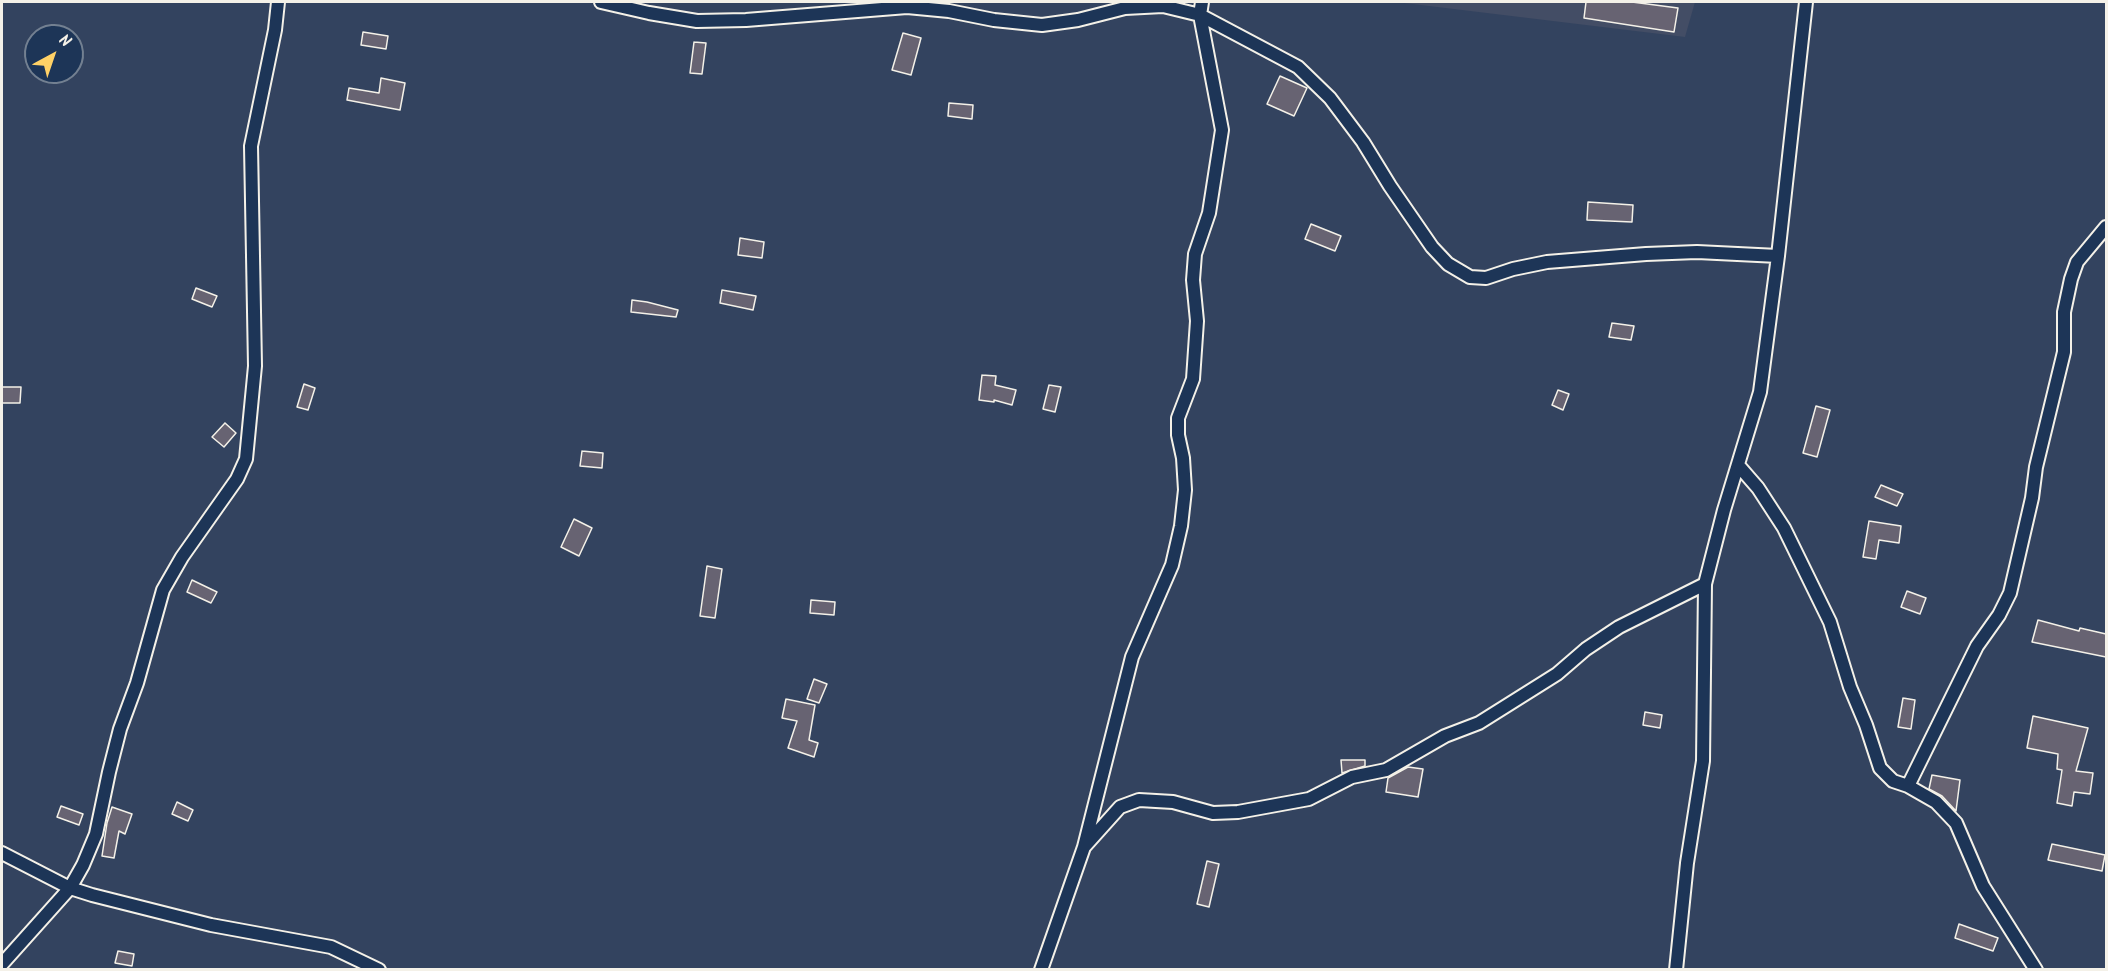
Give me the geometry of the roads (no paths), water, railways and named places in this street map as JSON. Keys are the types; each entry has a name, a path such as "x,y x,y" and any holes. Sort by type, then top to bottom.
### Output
{"street":[{"path":"2,964 70,888 83,865 96,834 120,729 137,683 163,590 182,557 237,479 246,459 255,366 251,146 278,2"},
{"path":"601,2 697,21 746,20 907,7 949,10 994,20 1042,25 1078,20 1125,8 1163,6 1200,15 1298,67 1330,98 1363,142 1432,247 1448,264 1470,277 1486,278 1512,269 1547,262 1646,254 1696,252 1778,256"},
{"path":"1041,969 1084,847 1132,657 1172,565 1181,526 1185,490 1184,458 1178,435 1178,418 1193,379 1197,321 1193,280 1195,254 1209,213 1222,130 1200,15 1202,2"},
{"path":"1676,969 1703,761 1705,584 1724,510 1760,392 1778,256 1806,2"},
{"path":"1908,786 1977,646 1999,615 2010,593 2032,498 2036,467 2064,352 2064,312 2071,279 2077,262 2106,227"},
{"path":"1738,465 1758,488 1784,528 1830,622 1850,687 1866,725 1880,768 1893,781 1908,786 1936,802 1956,823 1983,886 2036,969"},
{"path":"1084,847 1120,807 1139,801 1173,801 1213,813 1238,812 1309,799 1352,777 1386,770 1445,736 1479,723 1557,674 1586,649 1619,627 1705,584"},
{"path":"2,853 70,888 212,925 331,947 379,969"}]}
